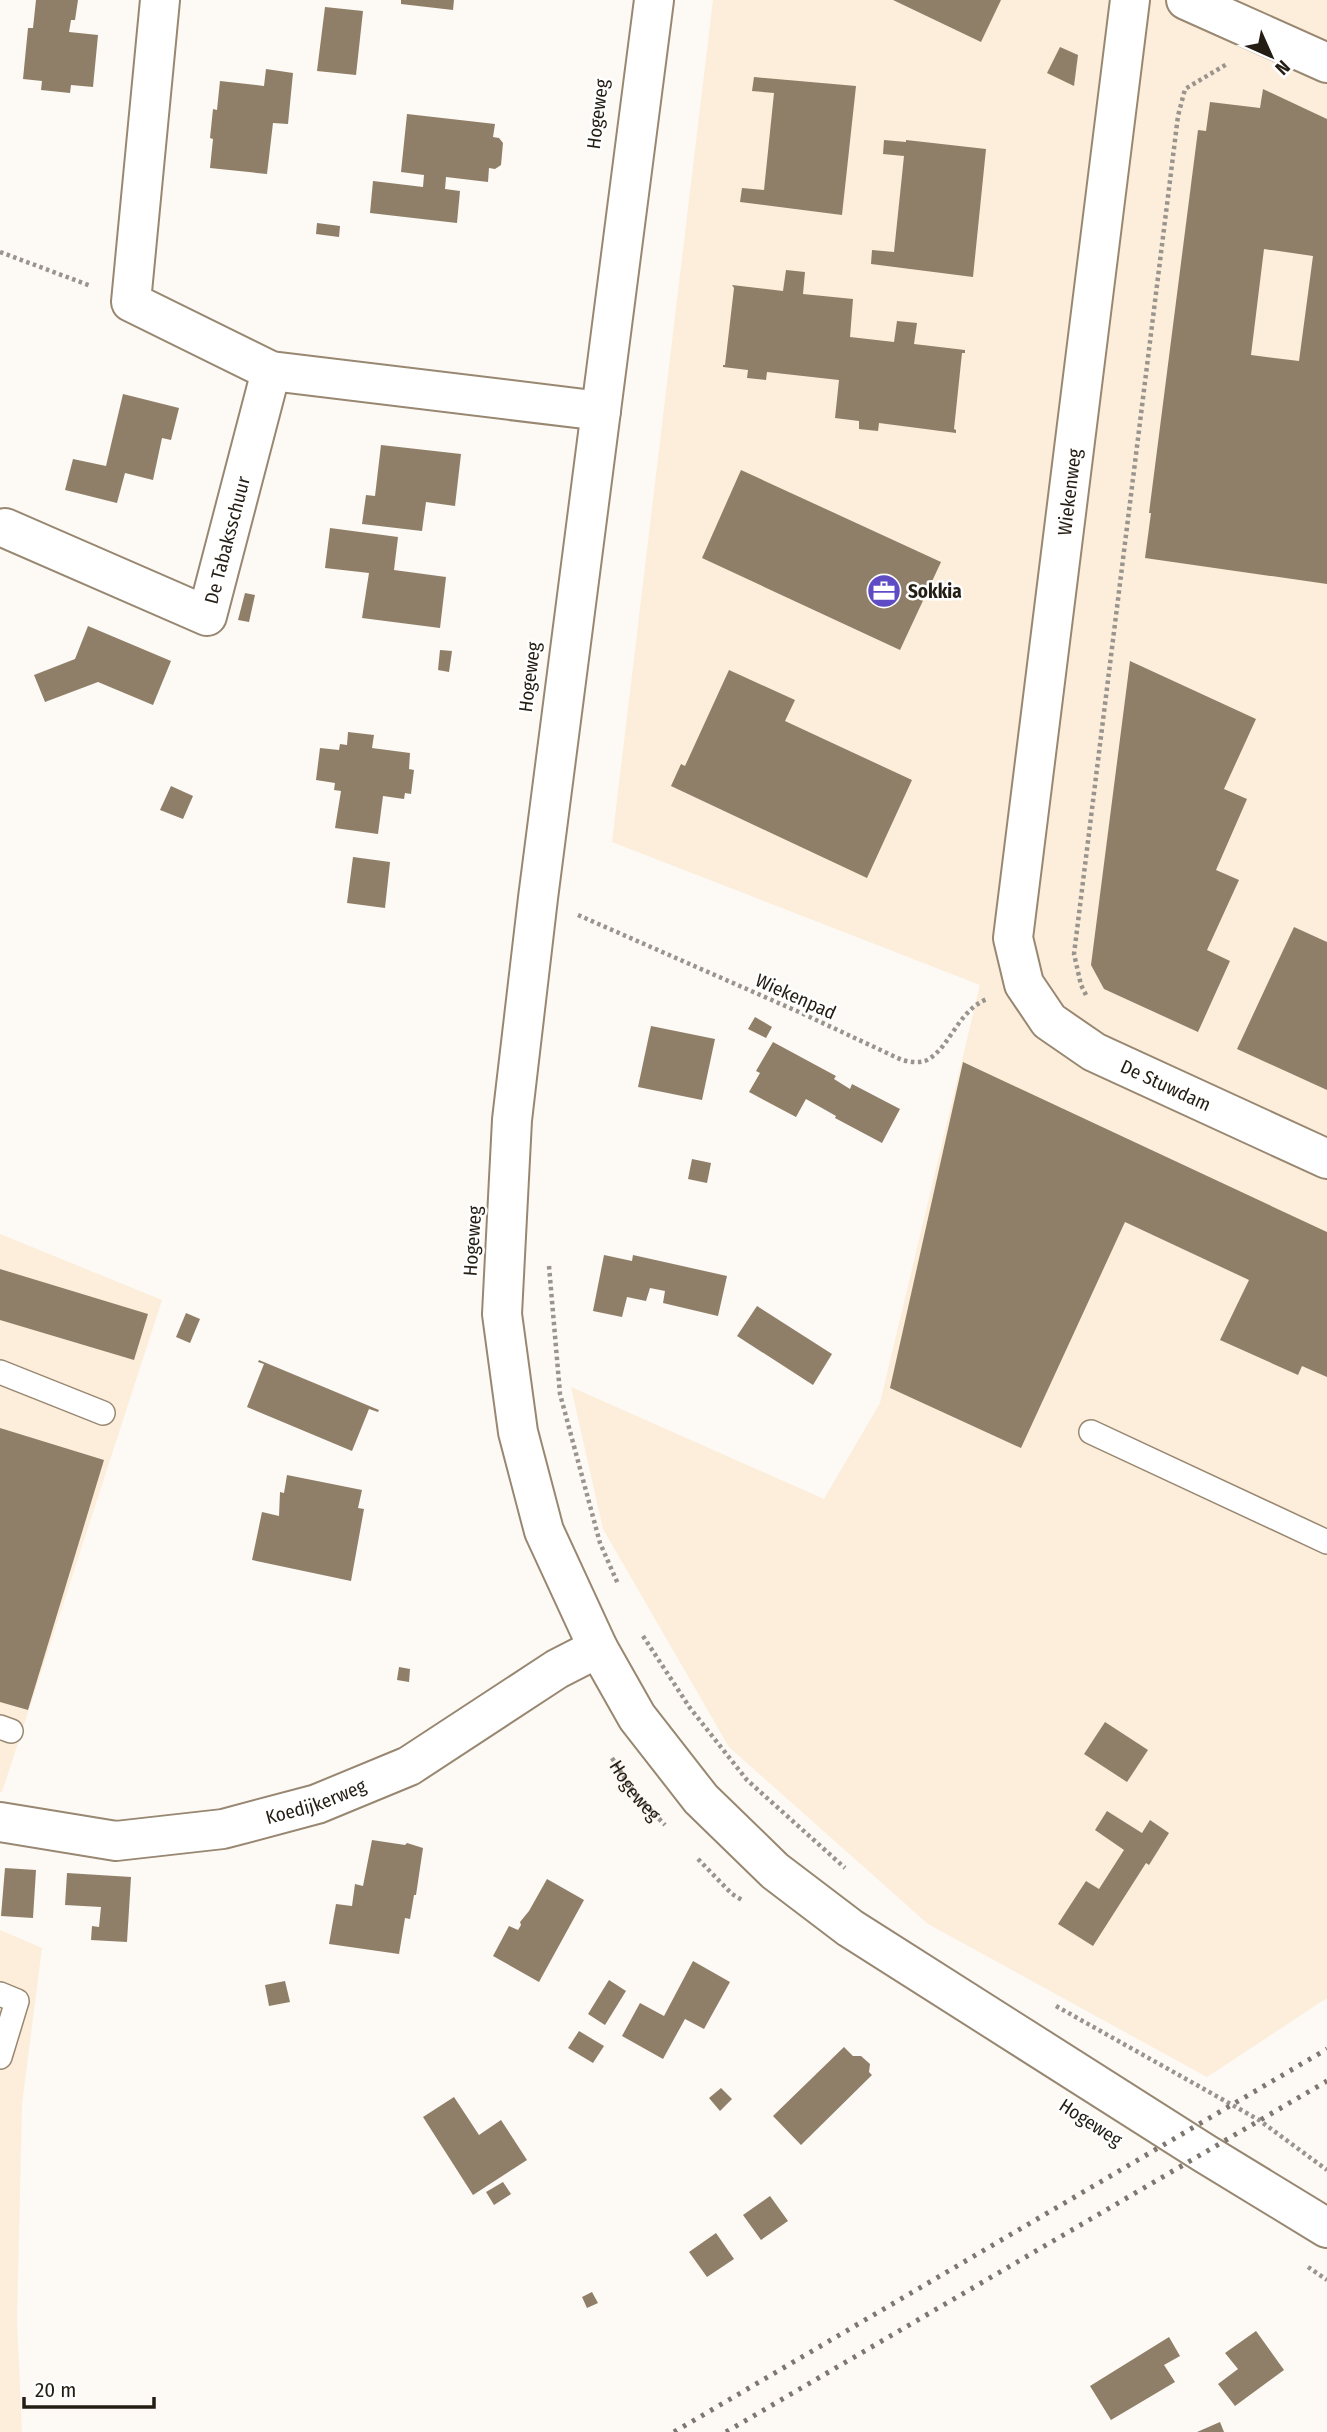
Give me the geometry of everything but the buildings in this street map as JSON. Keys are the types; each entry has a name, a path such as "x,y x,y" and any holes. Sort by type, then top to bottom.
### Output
{"street":[{"path":"160,0 131,302 271,371 601,411"},
{"name":"Hogeweg","path":"654,0 514,1107 502,1314 518,1432 544,1531 598,1648 637,1717 701,1799 775,1871 850,1928 1327,2228"},
{"name":"Wiekenweg","path":"1024,984 1013,938 1130,0"},
{"path":"1186,0 1327,63"},
{"name":"De Tabaksschuur","path":"5,528 207,615 271,371"},
{"name":"De Stuwdam","path":"1024,984 1049,1021 1094,1052 1327,1159"},
{"name":"Koedijkerweg","path":"0,1822 116,1841 223,1829 317,1804 409,1766 557,1669 598,1648"}],"lane":[{"path":"0,1372 103,1413"},
{"path":"1091,1432 1327,1542"},
{"path":"0,1994 17,2001 0,2057"}],"path":[{"path":"1089,1000 1081,985 1074,954 1178,116 1185,89 1222,66 1263,53 1268,36"},
{"path":"0,252 131,302"},
{"name":"Wiekenpad","path":"573,926 574,913 902,1060 916,1063 928,1059 939,1049 959,1021 982,1001 1024,984"},
{"path":"548,1258 560,1394 600,1543 622,1593"},
{"path":"639,1630 690,1708 747,1780 855,1877"},
{"name":"Hogeweg","path":"607,1748 635,1794 674,1834"},
{"path":"693,1854 732,1894 744,1901"},
{"path":"1050,2003 1259,2120 1327,2170"}],"shaded area":[{"path":"713,0 1327,0 1327,1998 1207,2077 928,1924 729,1747 603,1529 571,1387 824,1499 880,1403 980,985 612,842"},
{"path":"0,1234 162,1300 2,1792 0,1792"},
{"path":"0,1930 42,1948 22,2104 17,2320 22,2432 0,2432"}],"railway":[{"path":"674,2432 1327,2049"},
{"path":"726,2432 1327,2081"}],"place":[{"name":"Sokkia","path":"884,591"}]}
